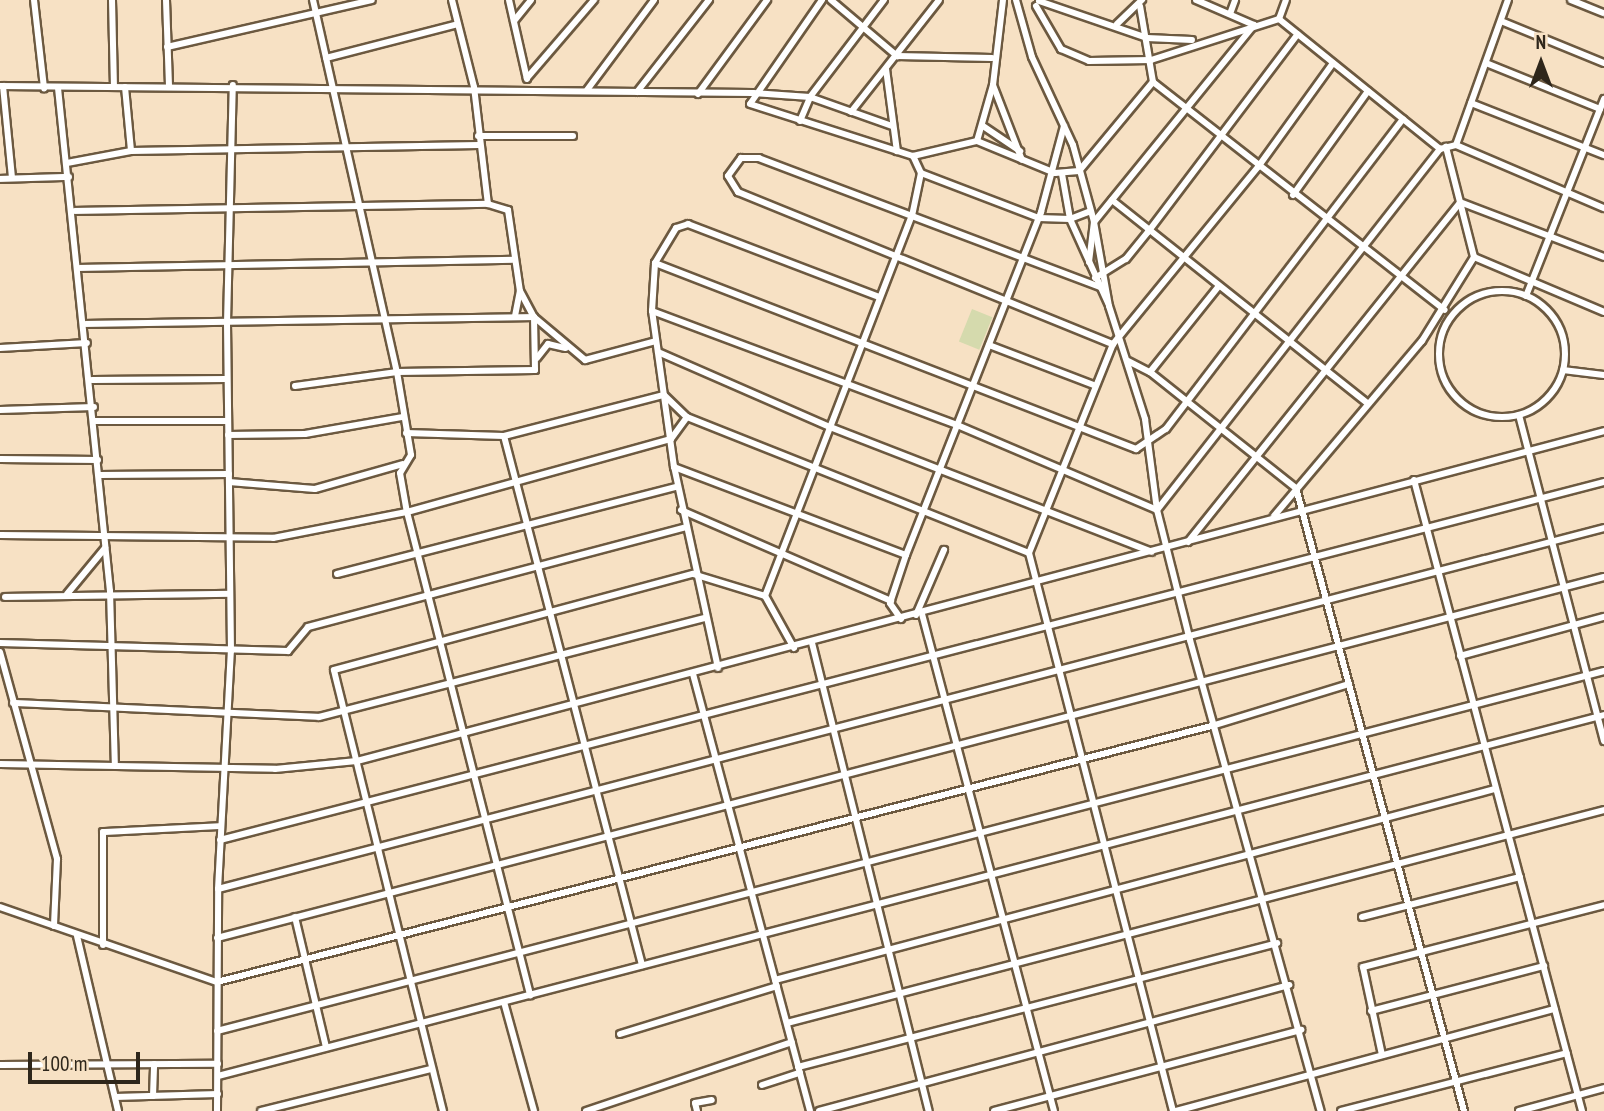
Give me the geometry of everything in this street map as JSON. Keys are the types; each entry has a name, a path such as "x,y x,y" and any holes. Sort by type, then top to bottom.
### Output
{"street":[{"path":"34,0 44,88"},
{"path":"113,0 114,87"},
{"path":"169,86 166,1 175,0"},
{"path":"99,475 229,478 315,489 403,464 411,455 402,417 397,372 367,262 313,0"},
{"path":"167,47 316,15 372,0"},
{"path":"452,0 474,87 488,204"},
{"path":"509,0 529,88"},
{"path":"514,21 531,0"},
{"path":"527,78 593,0"},
{"path":"587,90 654,0"},
{"path":"637,92 709,0"},
{"path":"698,94 767,0"},
{"path":"822,0 753,93 752,107 913,156 977,141 1059,174 1079,171 1153,82 1141,3"},
{"path":"831,0 897,55 992,58"},
{"path":"800,121 810,97 884,0"},
{"path":"851,112 939,0"},
{"path":"977,141 993,85 992,58 1003,0"},
{"path":"1016,0 1022,10 1024,35 1064,125 1079,171 1108,272 1109,306"},
{"path":"1196,0 1254,25"},
{"path":"1230,14 1235,0"},
{"path":"1279,19 1286,0"},
{"path":"1456,145 1508,0"},
{"path":"1571,0 1604,13"},
{"path":"1022,10 1038,3 1117,24 1146,38 1201,39"},
{"path":"1038,3 1061,48 1077,58 1151,60 1201,39 1279,19"},
{"path":"1117,24 1141,3"},
{"path":"1273,518 1443,309 1474,257 1443,148 1279,19"},
{"path":"1500,21 1604,63"},
{"path":"326,58 458,24"},
{"path":"1089,262 1094,222 1254,25"},
{"path":"1095,278 1108,272 1148,232 1222,138 1298,34"},
{"path":"1486,62 1600,109"},
{"path":"1333,63 1258,167 1113,344 1094,385 1029,553 1034,584 1136,979 1174,1111 1556,1009"},
{"path":"886,68 897,150"},
{"path":"1153,82 1328,220 1398,279 1453,315"},
{"path":"217,1111 218,889 221,826 229,768 231,651 227,210 233,85"},
{"path":"993,85 1022,152 1022,160"},
{"path":"12,178 3,134 1,86 474,87 698,94 753,93 810,97 892,126"},
{"path":"125,87 131,151"},
{"path":"58,88 75,211 110,591 115,765"},
{"path":"1293,195 1368,91"},
{"path":"1526,296 1604,99"},
{"path":"1471,103 1604,155"},
{"path":"655,263 864,343 1125,448 1148,446 1187,401 1403,119"},
{"path":"891,601 906,555 972,386 1059,174 1064,125"},
{"path":"983,126 1022,152"},
{"path":"478,136 573,136"},
{"path":"67,163 131,151 346,150 479,145"},
{"path":"1157,510 1443,148 1456,145 1604,208"},
{"path":"765,596 912,216 921,173 913,156"},
{"path":"1100,287 1022,261 759,158 741,158 730,169 732,189 896,258 1113,344"},
{"path":"921,173 1039,218 1070,219 1091,211"},
{"path":"1059,174 1070,219 1109,306 1128,361 1148,446 1157,510 1190,640 1205,684 1289,985 1321,1111"},
{"path":"0,179 69,177"},
{"path":"1112,200 1148,232 1366,402"},
{"path":"1460,202 1604,257"},
{"path":"1188,542 1460,202"},
{"path":"75,211 488,204 508,210 512,260 520,291 534,317 579,358"},
{"path":"718,668 693,574 677,487 652,311 655,263 676,228 688,224 879,297"},
{"path":"1474,257 1604,312"},
{"path":"80,268 512,260"},
{"path":"1150,372 1219,286"},
{"path":"515,316 520,291"},
{"path":"1478,296 1526,296 1556,320 1563,338 1563,370 1551,394 1519,415 1480,413 1449,389 1439,351 1453,315 1478,296"},
{"path":"652,311 957,425 1157,510"},
{"path":"86,324 383,322 534,317"},
{"path":"534,317 535,370"},
{"path":"535,370 537,354 548,344 579,358 594,360 656,341"},
{"path":"0,348 87,343"},
{"path":"989,345 1094,385"},
{"path":"658,352 830,427 1152,552"},
{"path":"1128,361 1150,372 1296,488 1464,1111"},
{"path":"295,386 397,372 535,370"},
{"path":"1563,370 1604,375"},
{"path":"92,380 227,379"},
{"path":"664,395 687,417 814,471 1029,553"},
{"path":"406,433 504,436 664,395"},
{"path":"0,410 94,407"},
{"path":"1519,415 1538,500 1601,716 1604,741"},
{"path":"228,435 305,434 402,417"},
{"path":"0,535 230,535 273,538 407,512 671,439 687,417"},
{"path":"95,421 228,421"},
{"path":"0,764 229,768 357,761 901,620 1302,509 1604,431"},
{"path":"504,436 642,965"},
{"path":"0,459 98,460"},
{"path":"403,464 407,512 500,865 530,996"},
{"path":"674,467 906,555"},
{"path":"1414,480 1494,789 1582,1111"},
{"path":"220,840 370,806 1045,625 1314,559 1604,482"},
{"path":"337,574 677,487"},
{"path":"681,510 783,550 891,601 901,620"},
{"path":"0,643 288,651 309,627 430,598 684,528"},
{"path":"218,889 381,850 488,818 599,792 1056,670 1190,640 1604,528"},
{"path":"67,594 105,548"},
{"path":"944,550 919,615 1006,921 1054,1111"},
{"path":"443,1111 397,938 370,806 333,675 337,667 551,614 693,574 765,596 794,648"},
{"path":"217,937 1068,716 1205,684 1450,616 1604,577"},
{"path":"5,597 110,591 230,594"},
{"path":"1460,656 1604,617"},
{"path":"13,703 112,705 228,712 273,718 343,713 705,618"},
{"path":"812,643 929,1111"},
{"path":"0,652 57,859 54,926"},
{"path":"217,1031 317,1002 520,953 751,890 1604,671"},
{"path":"693,674 810,1111"},
{"path":"0,907 103,945 217,982 306,963 739,847 1215,725 1349,684"},
{"path":"218,1076 762,933 1240,814 1601,716"},
{"path":"620,1034 888,950 1253,856 1494,789"},
{"path":"787,1023 1398,866 1604,810"},
{"path":"103,945 103,832 221,826"},
{"path":"1362,917 1520,877"},
{"path":"1382,1055 1363,967 1531,921 1604,905"},
{"path":"295,917 326,1047"},
{"path":"77,936 118,1111"},
{"path":"762,1085 799,1070 1026,1005 1277,943"},
{"path":"1371,1011 1544,966"},
{"path":"819,1111 1289,985"},
{"path":"505,1002 534,1111"},
{"path":"994,1111 1301,1030"},
{"path":"586,1111 792,1042"},
{"path":"1341,1111 1567,1053"},
{"path":"0,1065 218,1064"},
{"path":"153,1096 154,1065"},
{"path":"261,1111 431,1069"},
{"path":"1519,1111 1604,1088"},
{"path":"115,1097 218,1094"},
{"path":"697,1111 695,1103 712,1100"}],"green space":[{"path":"972,309 992,317 979,350 959,341"}]}
